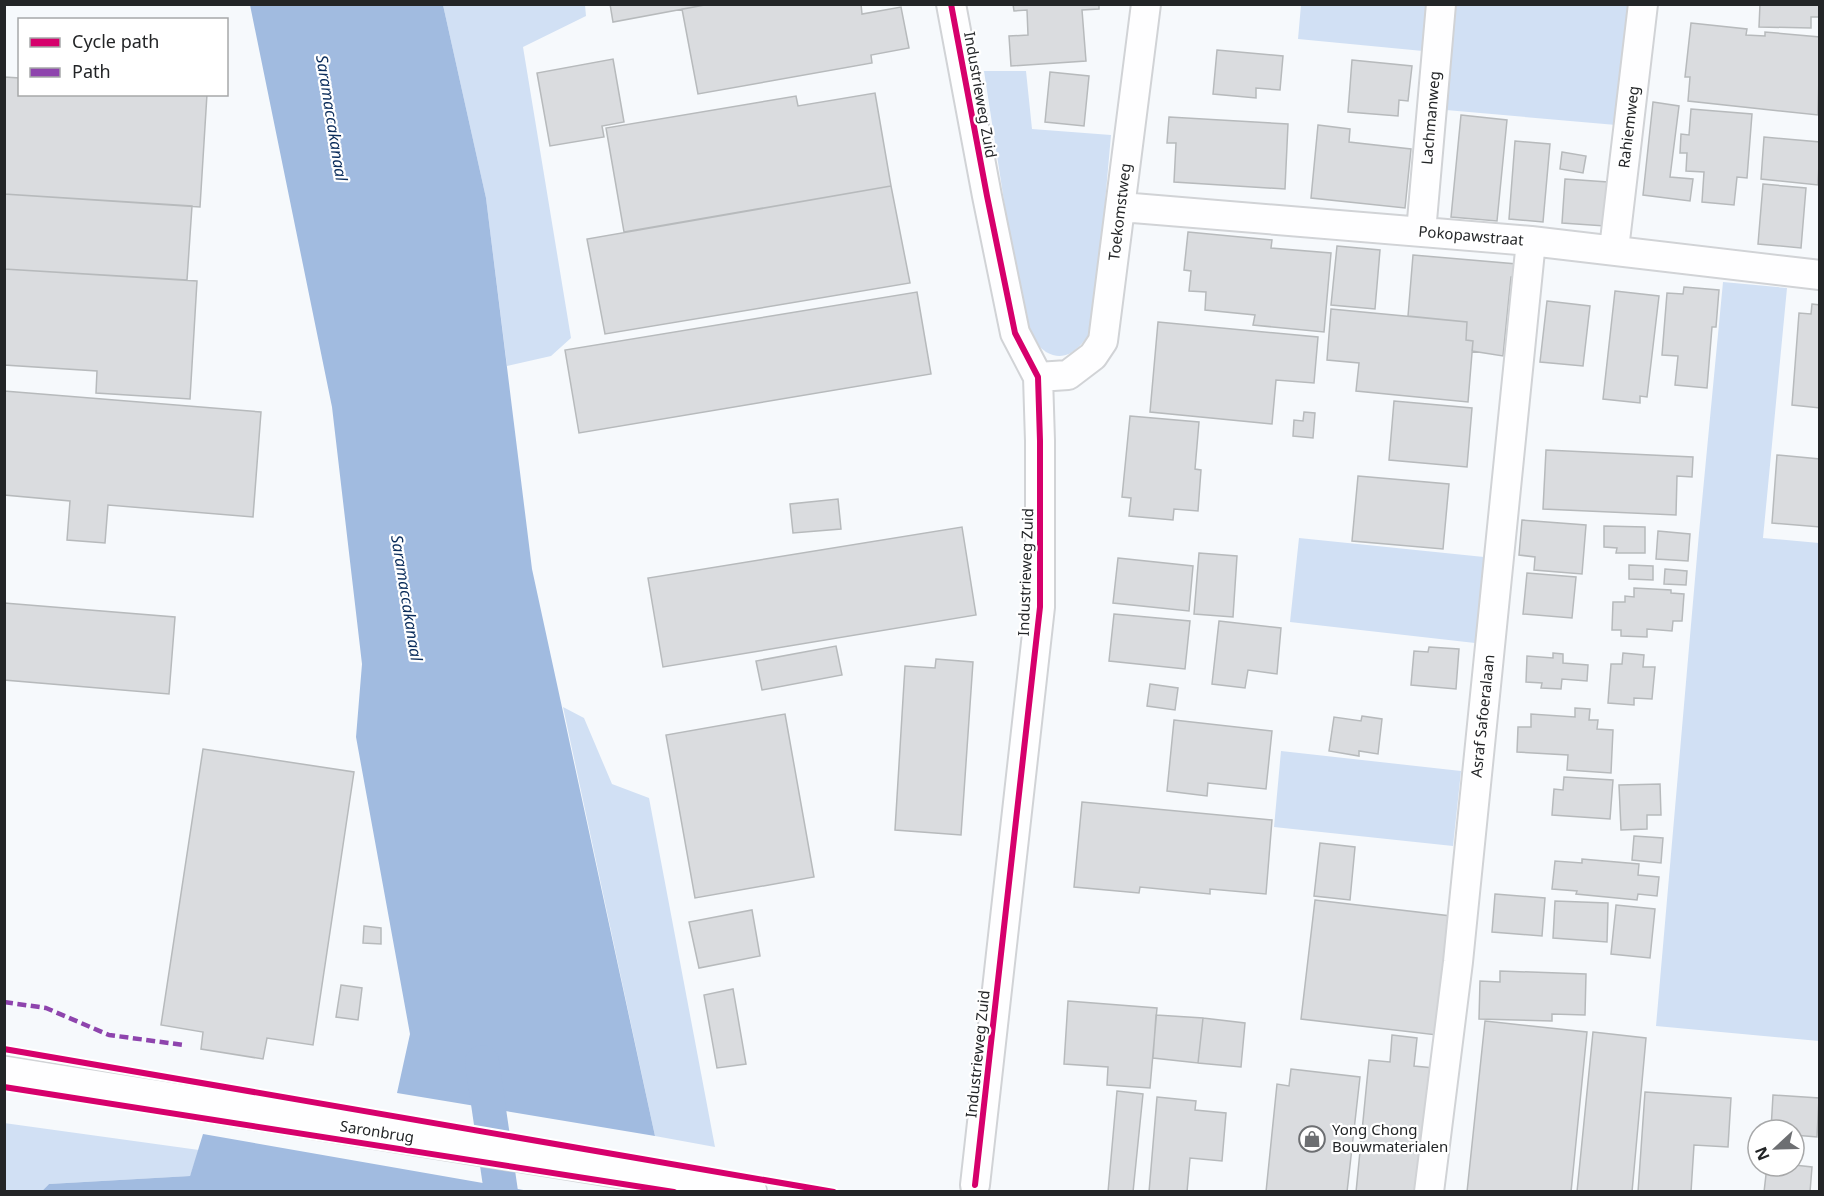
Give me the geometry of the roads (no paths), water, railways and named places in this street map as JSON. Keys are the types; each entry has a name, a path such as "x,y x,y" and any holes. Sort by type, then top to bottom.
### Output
{"main road":[{"name":"Saronbrug","path":"4,1073 750,1191"}],"street":[{"name":"Industrieweg Zuid","path":"951,4 1015,333 1038,377 1041,441 1040,607 975,1185"},
{"name":"Toekomstweg","path":"1038,377 1068,375 1093,356 1103,340 1146,4"},
{"name":"Lachmanweg","path":"1421,232 1441,4"},
{"name":"Rahiemweg","path":"1614,249 1643,4"},
{"name":"Pokopawstraat","path":"1121,207 1614,249 1820,275"},
{"name":"Asraf Safoeralaan","path":"1429,1191 1458,962 1531,241"}],"water":[{"path":"250,5 443,5 486,198 532,569 655,1136 397,1093 410,1034 356,737 362,664 332,407"},
{"path":"203,1134 529,1191 42,1191 49,1184 190,1176"}],"waterway":[{"name":"Saramaccakanaal","path":"482,1062 501,1192"}],"place":[{"name":"Yong Chong Bouwmaterialen","path":"1312,1139"}]}
